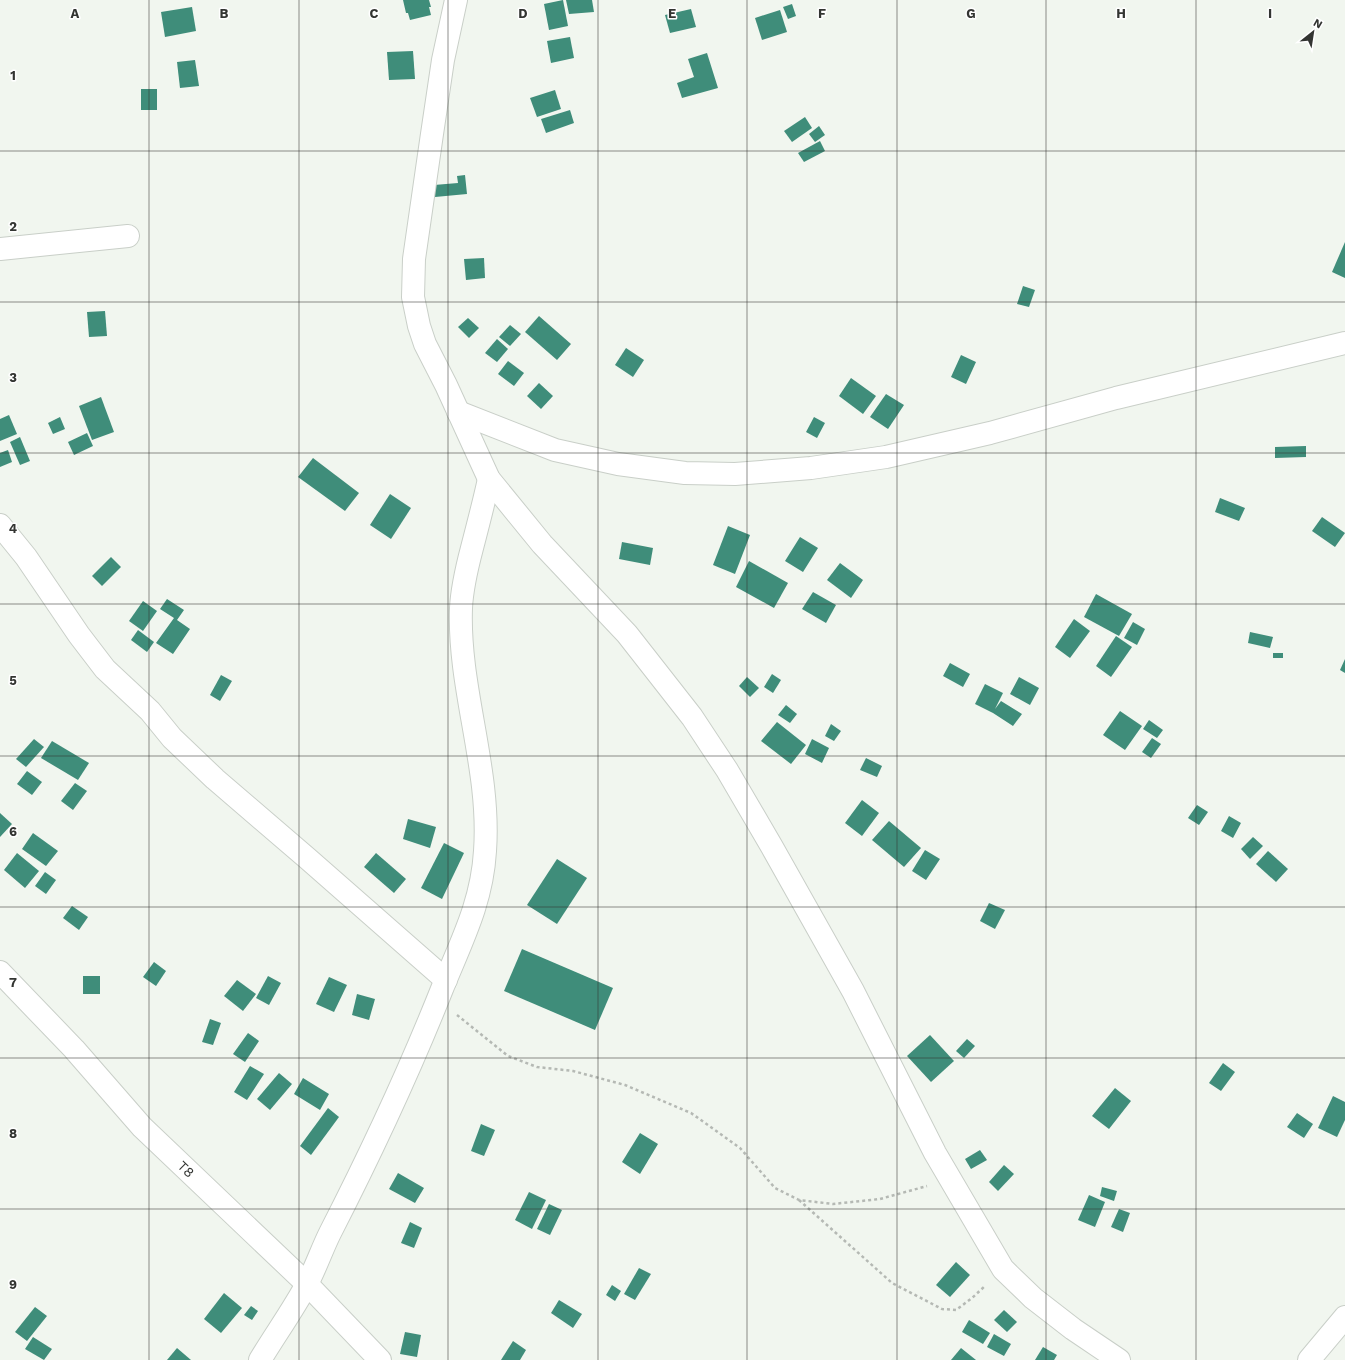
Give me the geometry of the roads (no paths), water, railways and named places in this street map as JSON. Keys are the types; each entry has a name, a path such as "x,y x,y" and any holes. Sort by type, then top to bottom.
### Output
{"street":[{"path":"456,0 451,17 443,60 414,259 414,297 419,326 425,344 489,479 542,544 627,634 692,717 727,770 853,991 916,1115 1003,1269 1033,1298 1073,1329 1119,1360"},
{"path":"0,249 128,236"},
{"path":"458,412 555,450 618,464 685,473 735,474 811,468 894,455 990,433 1116,398 1345,343"},
{"path":"260,1360 307,1284 323,1246 421,1044 475,910 485,852 486,817 482,777 467,689 462,646 461,608 464,580 489,479"},
{"path":"0,525 26,557 104,669 150,711 172,738 215,779 307,858 442,990"},
{"name":"T8","path":"0,972 74,1049 142,1126 307,1284 380,1360"},
{"path":"1309,1360 1345,1317"}]}
